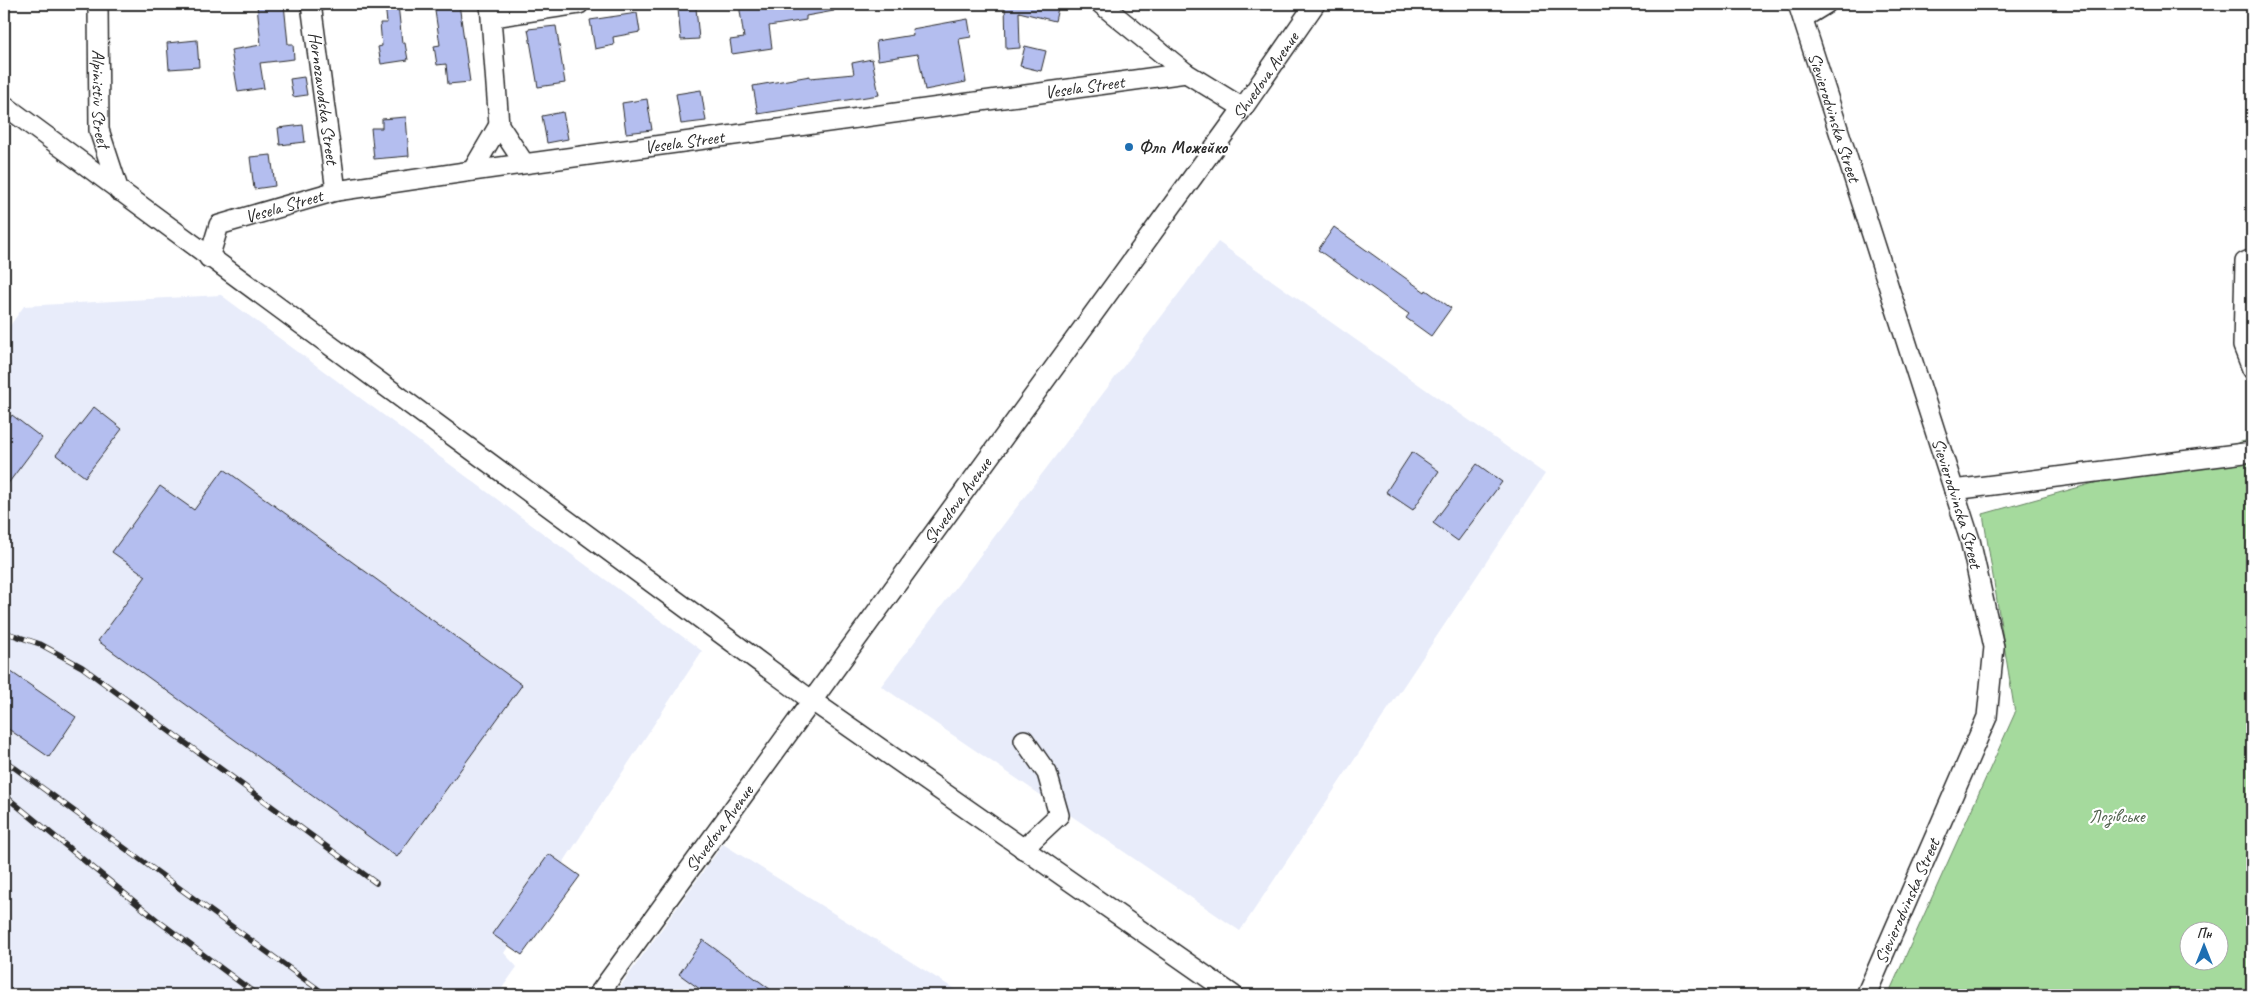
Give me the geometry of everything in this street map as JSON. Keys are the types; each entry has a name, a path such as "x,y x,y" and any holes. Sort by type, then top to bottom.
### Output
{"street":[{"name":"Alpinistiv Street","path":"98,4 99,130 119,191"},
{"name":"Hornozavodska Street","path":"311,4 336,191"},
{"path":"524,163 499,125 492,10 579,4"},
{"path":"1101,4 1186,73 1243,108"},
{"name":"Shvedova Avenue","path":"598,995 1243,108 1315,4"},
{"path":"1801,11 1826,4"},
{"name":"Sievierodvinska Street","path":"1801,11 1970,540 1994,647 1987,717 1866,995"},
{"name":"Vesela Street","path":"209,258 219,225 336,191 524,163 1186,73"},
{"path":"4,105 811,700 1233,995"},
{"path":"472,171 499,125"},
{"path":"2252,260 2245,262 2243,346 2252,369"},
{"path":"1954,490 2252,452"},
{"path":"1023,850 1059,815 1047,773 1024,740"}],"shaded area":[{"path":"1218,242 1545,474 1240,931 881,686"},
{"path":"221,295 702,651 504,953 517,967 497,995 4,995 4,334 24,306"},
{"path":"723,844 964,995 614,995"}],"green space":[{"name":"Лозівське","path":"2252,439 2252,995 1888,995 2015,713 1983,514"}],"building":[{"path":"284,4 288,44 293,44 294,59 260,63 264,88 238,92 231,50 261,45 257,5"},
{"path":"385,4 398,4 402,43 405,43 408,60 381,64 378,47 382,46 380,23 387,23"},
{"path":"434,4 459,4 470,82 448,84 446,64 437,65 434,46 440,45"},
{"path":"739,4 833,4 834,11 806,16 806,20 769,26 772,48 732,54 730,40 744,38"},
{"path":"1005,4 1059,4 1055,21 1019,12 1020,48 1006,49"},
{"path":"696,8 699,39 681,40 678,9"},
{"path":"637,13 640,32 613,37 614,45 595,49 590,20"},
{"path":"968,19 971,37 959,39 966,82 925,90 918,54 878,60 876,41 913,35 912,29"},
{"path":"556,26 565,83 538,87 528,29"},
{"path":"197,40 199,67 169,69 167,43"},
{"path":"1025,46 1046,51 1041,71 1020,66"},
{"path":"872,59 879,95 758,114 753,86 810,76 810,78 854,74 852,63"},
{"path":"304,77 307,95 293,97 290,79"},
{"path":"701,90 706,121 681,124 676,94"},
{"path":"647,99 652,130 626,133 622,103"},
{"path":"563,112 568,139 547,143 542,116"},
{"path":"406,117 409,156 374,159 371,128 382,128 382,119"},
{"path":"303,125 305,142 280,145 278,128"},
{"path":"271,155 275,186 254,189 250,157"},
{"path":"1334,227 1425,292 1426,290 1451,308 1431,336 1406,318 1409,314 1318,250"},
{"path":"94,407 122,429 85,477 56,455"},
{"path":"12,415 42,438 4,489 4,427"},
{"path":"1412,452 1439,471 1413,510 1386,492"},
{"path":"1477,464 1502,482 1458,541 1433,523"},
{"path":"224,469 522,685 397,857 98,641 146,576 112,552 160,486 194,510"},
{"path":"4,667 76,717 49,757 4,726"},
{"path":"549,854 580,876 522,955 492,934"},
{"path":"703,940 778,995 708,995 679,974"}],"railway":[{"path":"4,632 40,644 82,667 376,883"},
{"path":"4,760 326,995"},
{"path":"4,795 157,920 257,995"}],"place":[{"name":"Флп Можейко","path":"1129,147"}]}
